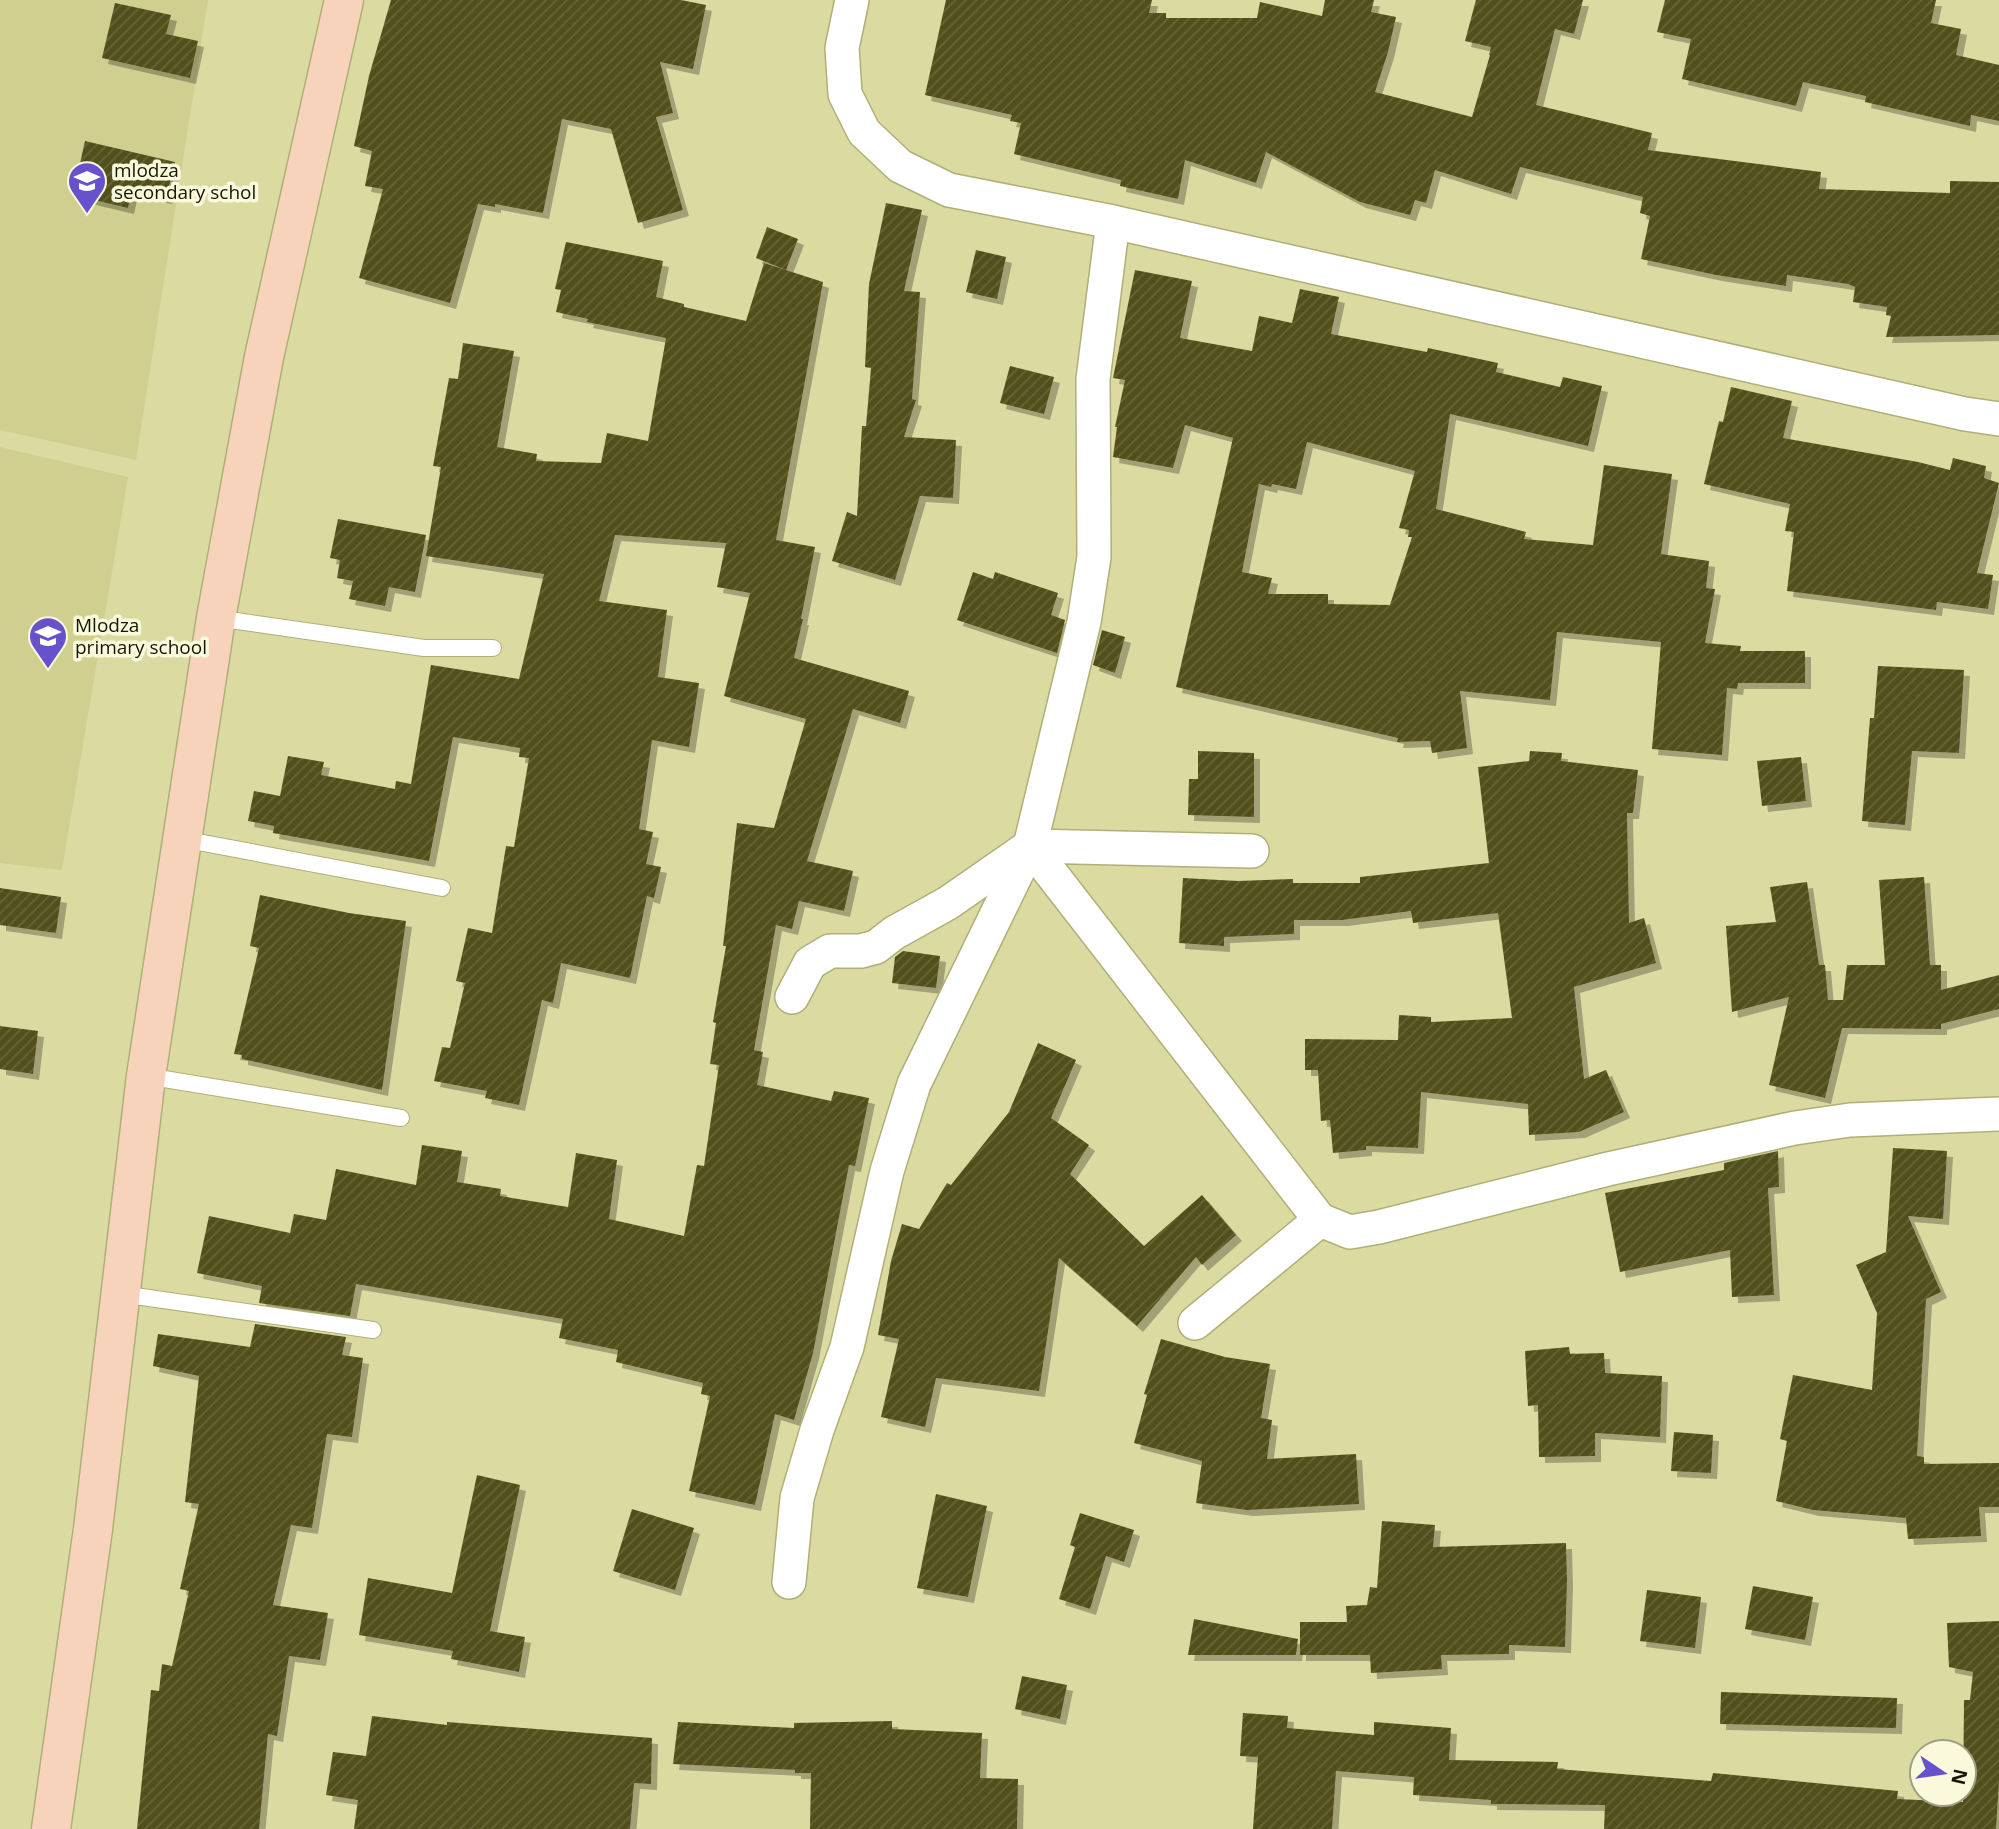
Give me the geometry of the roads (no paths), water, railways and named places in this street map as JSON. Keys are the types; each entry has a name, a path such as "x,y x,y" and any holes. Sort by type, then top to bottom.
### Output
{"street":[{"path":"51,1829 93,1529 146,1076 216,618 264,357 344,0"},
{"path":"852,0 842,48 845,94 864,132 900,166 949,190 1114,222 1938,408 1999,419"},
{"path":"789,1582 797,1498 817,1430 847,1347 887,1171 914,1084 1030,846 1084,622 1094,557 1093,379 1114,222"},
{"path":"1030,846 1320,1220 1350,1231 1379,1227 1608,1169 1795,1128 1850,1120 1999,1114"},
{"path":"792,998 810,963 830,951 861,951 876,947 894,933 948,903 1030,846 1252,851"},
{"path":"1195,1323 1320,1220"}],"lane":[{"path":"216,618 424,648 493,648"},
{"path":"182,839 442,888"},
{"path":"146,1076 401,1118"},
{"path":"119,1293 373,1330"}],"place":[{"name":"mlodza secondary schol","path":"87,215"},
{"name":"Mlodza primary school","path":"48,670"}]}
